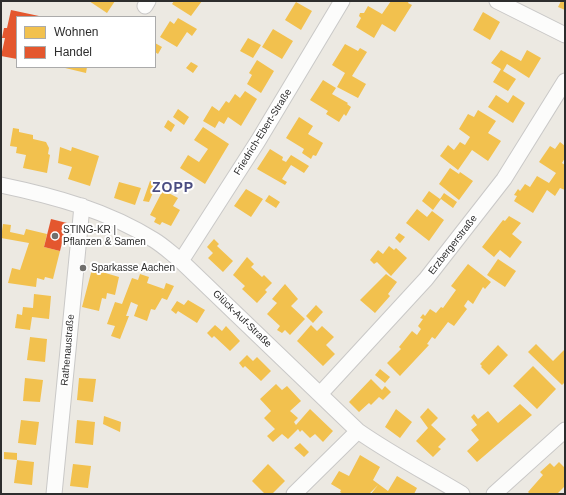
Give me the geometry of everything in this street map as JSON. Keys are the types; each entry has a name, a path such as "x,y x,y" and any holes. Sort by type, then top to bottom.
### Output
{"street":[{"name":"Friedrich-Ebert-Straße","path":"181,261 258,141 342,1"},
{"path":"497,1 565,35"},
{"name":"Erzbergerstraße","path":"321,394 426,279 504,178 565,81"},
{"name":"Glück-Auf-Straße","path":"1,185 82,206 111,218 155,240 181,261 358,431 384,449 423,470 462,494"},
{"name":"Rathenaustraße","path":"54,494 82,206"},
{"path":"494,494 565,430"},
{"path":"294,494 358,431"}],"building: Wohnen":[{"path":"89,1 115,1 107,13"},
{"path":"174,1 202,1 191,16 172,4"},
{"path":"391,1 409,1 408,3 412,5 395,32 382,24 374,38 356,27 361,18 359,16 360,13 364,13 368,6 382,14"},
{"path":"561,1 565,1 565,10 558,7"},
{"path":"296,2 312,11 301,30 285,20"},
{"path":"483,12 500,22 490,40 473,30"},
{"path":"178,18 197,29 192,36 187,32 177,47 160,37 170,21 174,24"},
{"path":"273,29 293,41 282,59 262,47"},
{"path":"248,38 261,45 253,58 240,51"},
{"path":"156,44 162,47 158,54 156,53"},
{"path":"345,44 358,51 360,48 367,52 352,76 366,84 358,98 337,87 345,73 332,65"},
{"path":"501,50 521,61 527,50 541,58 529,78 507,64 503,71 516,79 508,91 493,82 501,69 491,63"},
{"path":"257,60 274,71 261,93 247,84 252,75 249,73"},
{"path":"191,62 198,66 193,73 186,68"},
{"path":"65,68 87,68 86,73"},
{"path":"323,80 336,88 332,94 348,103 347,104 351,107 346,116 344,114 339,122 326,114 328,111 310,100"},
{"path":"245,91 257,99 241,126 228,117 224,124 219,121 215,128 203,121 212,106 219,111 226,101 229,103 235,94 240,98"},
{"path":"496,95 508,103 513,95 525,103 513,123 488,107"},
{"path":"178,109 189,117 184,125 173,117"},
{"path":"478,110 496,121 488,133 501,141 488,161 472,150 458,170 440,156 448,145 454,150 460,142 465,145 470,137 459,129 468,114 474,117"},
{"path":"299,117 313,126 308,134 323,143 316,156 313,155 311,159 302,153 304,149 286,138"},
{"path":"168,120 175,125 171,132 164,127"},
{"path":"203,127 229,144 205,184 180,168 188,155 199,162 208,149 194,140"},
{"path":"13,128 19,129 19,132 33,135 33,139 46,142 49,148 48,154 50,155 47,173 23,168 26,155 16,153 17,147 10,146"},
{"path":"560,142 565,146 565,158 562,163 565,165 565,190 560,188 555,196 547,190 533,213 514,201 517,196 514,195 518,189 520,191 525,184 530,187 537,176 549,183 556,173 539,162 550,146 555,149"},
{"path":"60,147 71,151 72,147 99,156 90,186 68,179 72,167 58,163"},
{"path":"270,149 283,157 282,160 286,162 291,155 309,166 304,173 291,165 282,179 287,182 285,185 257,169"},
{"path":"450,168 459,174 460,172 473,181 459,200 439,184"},
{"path":"150,181 157,183 149,202 143,201"},
{"path":"119,182 141,188 135,205 114,198"},
{"path":"246,189 263,199 251,217 234,206"},
{"path":"163,190 178,198 173,206 180,210 171,226 162,222 160,225 154,222 156,218 150,215"},
{"path":"429,191 440,199 444,193 457,202 453,208 441,199 433,210 422,201"},
{"path":"269,195 280,202 276,208 265,201"},
{"path":"417,209 427,217 432,211 444,220 429,241 406,223"},
{"path":"509,216 521,223 512,234 522,242 510,258 500,250 494,257 482,247 503,220 505,221"},
{"path":"3,224 11,225 10,232 24,235 26,229 47,234 44,247 60,251 53,279 45,277 44,280 37,278 36,287 8,283 12,268 20,270 29,243 1,238"},
{"path":"399,233 405,237 400,243 395,238"},
{"path":"214,239 219,244 217,246 233,261 223,272 208,258 213,253 207,247"},
{"path":"389,246 394,250 396,248 407,258 391,276 377,262 374,264 370,260 378,250 383,254"},
{"path":"247,257 254,264 251,267 262,277 264,275 272,283 265,290 267,292 257,303 242,289 245,286 233,275"},
{"path":"498,259 516,271 505,287 487,275"},
{"path":"468,264 491,282 485,289 483,287 473,304 468,300 464,306 467,309 454,326 448,322 435,339 432,337 427,344 429,345 400,376 387,363 401,349 399,347 412,331 417,335 421,329 418,326 423,319 420,318 423,314 425,316 430,309 436,313 441,307 443,308 456,290 451,286"},
{"path":"92,269 119,277 115,295 107,293 106,299 102,298 99,311 82,307"},
{"path":"140,274 149,277 147,283 164,289 166,283 174,286 167,300 162,298 155,310 151,309 147,321 134,316 138,305 131,302 126,316 129,316 120,339 111,336 115,326 107,324 115,302 122,304 132,278 138,280"},
{"path":"386,274 397,282 388,294 390,296 375,313 360,300"},
{"path":"285,284 298,299 291,306 305,319 290,335 285,330 282,333 277,330 280,326 267,314 277,303 272,299"},
{"path":"34,294 51,296 49,319 32,317 30,330 15,328 17,314 22,315 23,307 33,308"},
{"path":"188,300 205,310 197,323 178,311 176,314 171,310 177,301 184,305"},
{"path":"316,305 323,312 313,323 306,316"},
{"path":"215,325 222,331 226,326 240,341 230,351 214,336 212,338 207,333"},
{"path":"311,325 317,331 322,326 334,337 326,345 335,354 323,366 297,341"},
{"path":"30,337 47,339 45,362 27,360"},
{"path":"536,344 553,361 565,349 565,382 562,385 528,352"},
{"path":"498,345 508,355 489,375 480,364"},
{"path":"247,355 253,361 257,357 271,371 261,381 245,366 243,368 239,363"},
{"path":"533,366 556,389 537,409 513,386"},
{"path":"380,369 390,377 385,383 375,375"},
{"path":"25,378 43,380 40,402 23,401"},
{"path":"79,378 96,379 93,402 77,400"},
{"path":"371,379 382,390 385,386 391,392 383,400 379,397 371,405 369,403 359,412 349,402"},
{"path":"276,384 282,390 287,386 301,401 290,411 298,418 294,422 296,425 310,409 333,431 323,442 315,434 310,438 302,430 300,432 298,429 288,439 282,434 273,442 267,436 275,429 264,418 271,411 260,399"},
{"path":"520,404 532,415 477,462 467,451 479,440 471,430 477,425 471,417 474,414 478,419 488,411 498,423"},
{"path":"428,408 438,418 431,425 446,439 438,447 441,449 433,457 416,441 428,428 420,417"},
{"path":"396,409 412,422 400,438 385,427"},
{"path":"104,416 121,422 120,432 103,424"},
{"path":"21,420 39,422 36,445 18,443"},
{"path":"77,420 95,422 93,445 75,443"},
{"path":"300,443 309,452 304,457 294,448"},
{"path":"4,452 17,453 17,460 4,459"},
{"path":"360,455 380,467 373,480 388,491 397,476 417,488 414,494 371,494 378,485 369,494 343,494 340,492 341,490 331,484 339,471 349,476"},
{"path":"17,460 34,462 32,485 14,483"},
{"path":"559,462 565,468 565,486 557,494 530,494 528,492 543,475 540,472 550,463 554,467"},
{"path":"73,464 91,466 88,488 70,486"},
{"path":"268,464 285,481 272,494 265,494 252,481"}],"building: Handel":[{"path":"11,10 39,16 16,16 16,59 1,56 5,38 2,38 4,28 7,28"},
{"path":"51,219 67,223 60,251 44,247"}],"place":[{"name":"STING-KR | Pflanzen & Samen","path":"55,236"},
{"name":"Sparkasse Aachen","path":"83,268"}],"district":[{"name":"ZOPP","path":"173,188"}]}
